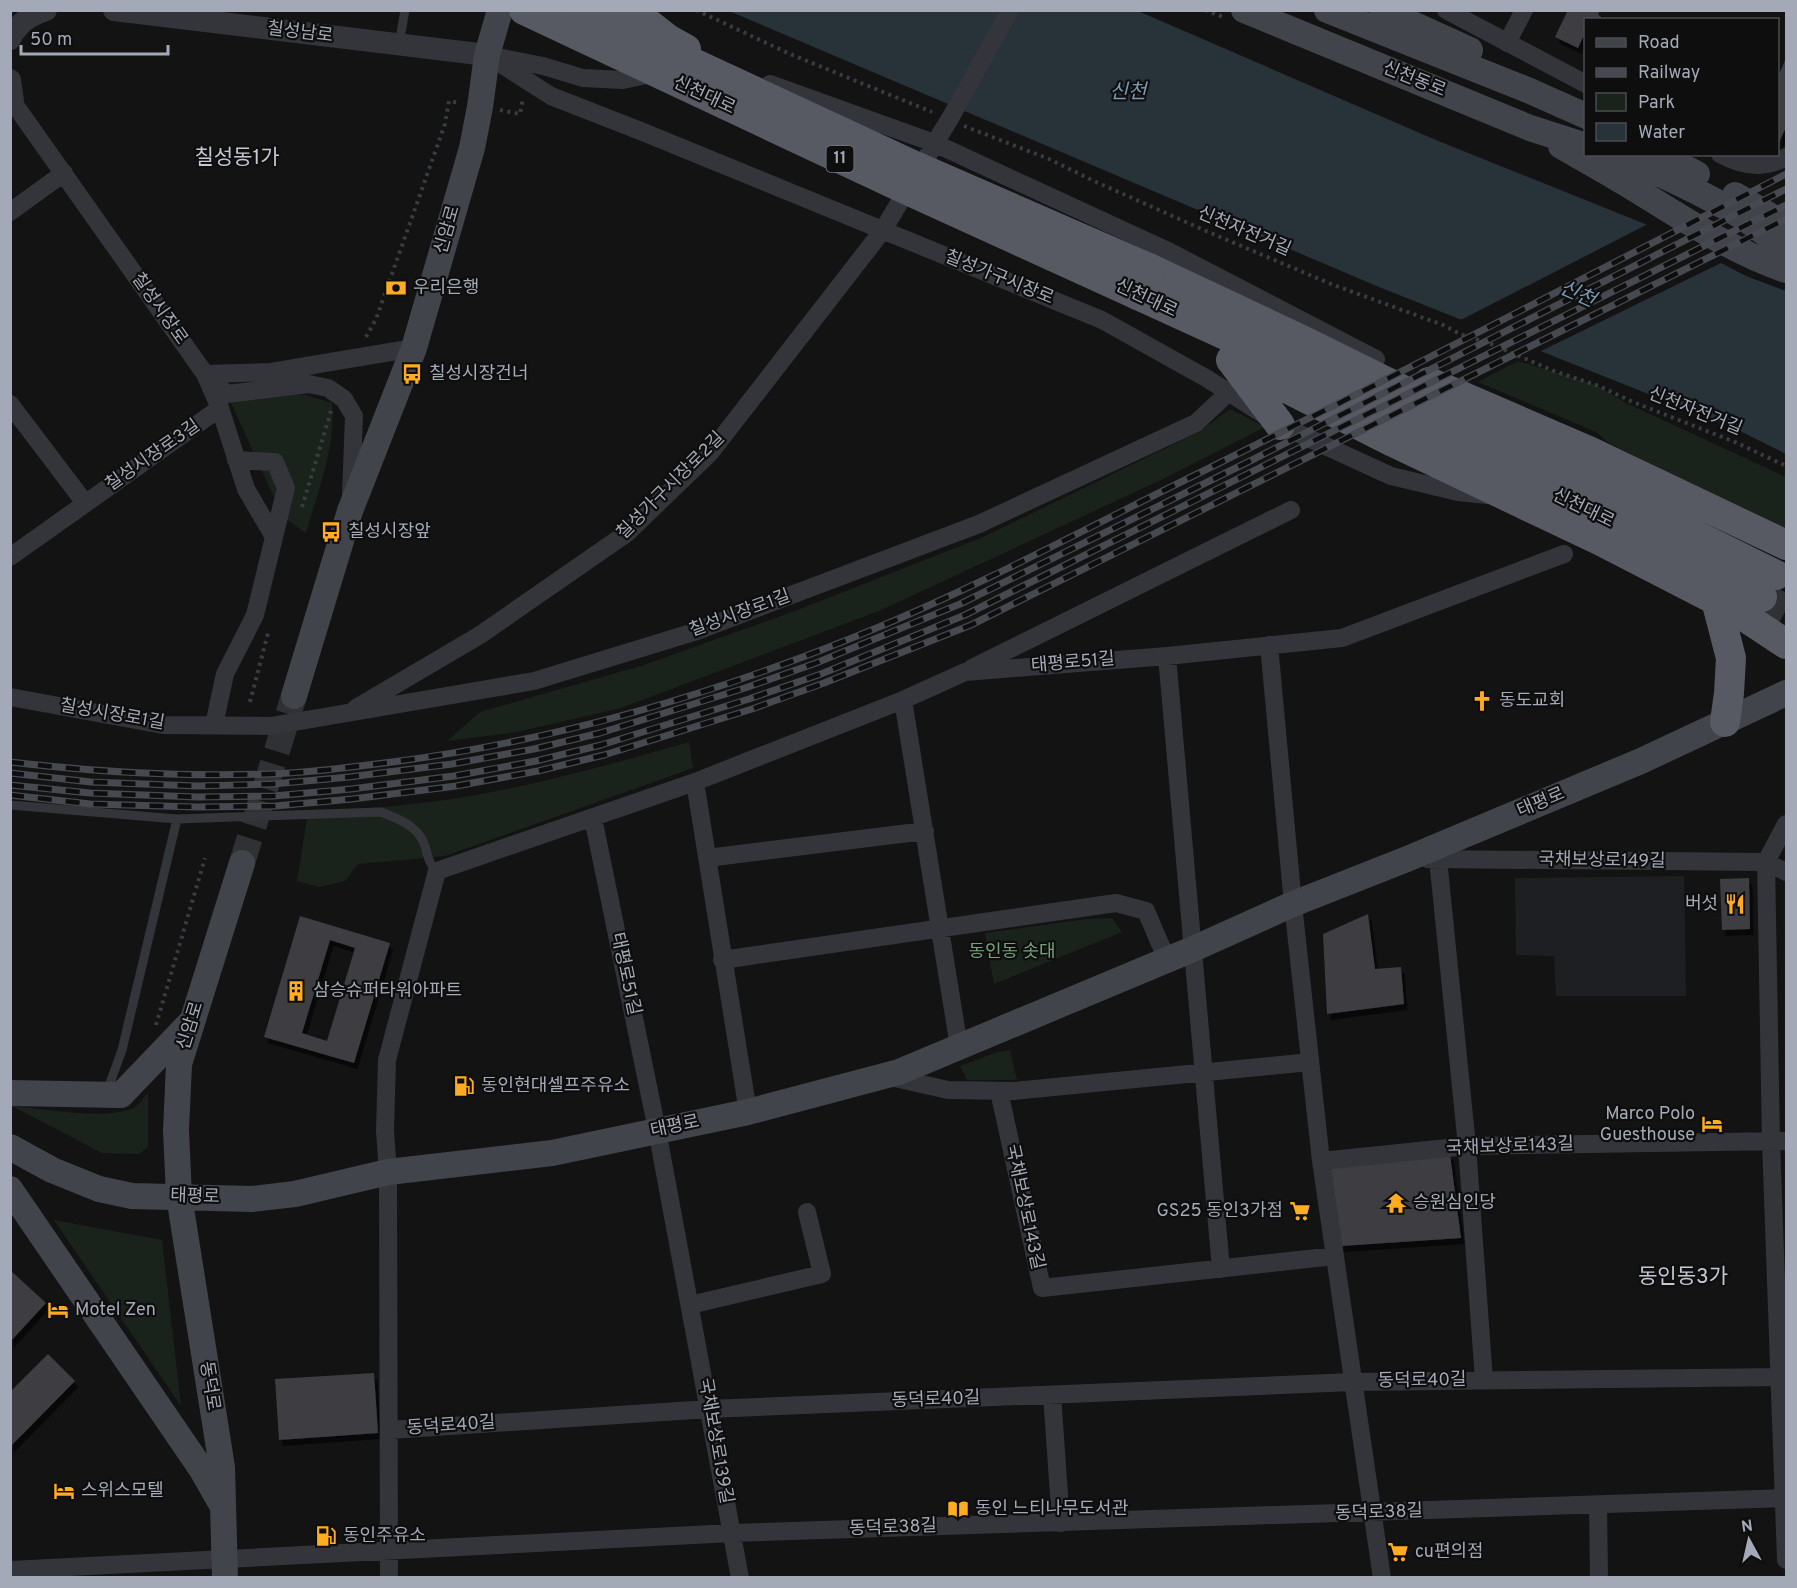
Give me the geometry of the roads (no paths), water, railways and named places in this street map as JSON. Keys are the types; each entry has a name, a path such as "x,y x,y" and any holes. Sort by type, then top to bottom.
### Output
{"highway":[{"name":"신천대로","path":"524,10 905,189 1145,282 1220,301 1304,341 1749,597"},
{"name":"신천대로","path":"579,10 904,161 1145,282 1185,317 1290,365 1749,597"},
{"path":"631,10 668,39 724,68"},
{"path":"1220,301 1347,346 1592,452 1784,543 1786,582 1766,608 1749,597 1599,540 1393,442 1231,359"},
{"path":"1185,317 1231,359 1280,425"},
{"path":"1749,597 1786,644"},
{"path":"1725,722 1731,658 1749,597"}],"main road":[{"name":"신암로","path":"294,696 350,512 414,348 472,148 480,107 486,55 500,10"},
{"name":"신천동로","path":"1244,10 1524,125 1584,145"},
{"name":"신천동로","path":"1328,10 1584,115"},
{"path":"1382,10 1511,68 1530,91 1524,125 1622,181 1710,236 1757,260 1786,270"},
{"path":"1616,156 1695,192 1741,217 1786,247"},
{"path":"1663,156 1786,225"},
{"name":"태평로","path":"10,1147 52,1170 99,1189 132,1196 252,1199 295,1194 388,1172 552,1152 748,1112 899,1072 1193,949 1293,904 1641,761 1786,693"},
{"name":"신암로","path":"180,1196 176,1130 179,1064 242,863"},
{"path":"10,1093 121,1095 193,1020"},
{"path":"10,1189 202,1470 224,1508"},
{"name":"동덕로","path":"180,1196 222,1467 225,1568"}],"street":[{"path":"10,39 15,28 28,17 46,10"},
{"name":"칠성남로","path":"114,10 486,55"},
{"name":"칠성가구시장로2길","path":"346,714 480,635 627,533 710,453 883,230 950,118 1010,10"},
{"path":"1446,10 1584,83"},
{"path":"1507,43 1524,10"},
{"path":"486,55 543,66 584,78 623,80 675,69 724,68 934,143 1170,252 1376,359"},
{"name":"칠성가구시장로","path":"486,55 551,96 1102,320 1229,392 1280,425 1391,476 1458,492 1508,497"},
{"name":"칠성시장로","path":"11,93 64,173 205,374 220,408 246,489 274,537"},
{"path":"1724,156 1736,163 1758,166 1786,157"},
{"path":"10,212 64,173"},
{"path":"205,374 271,372 414,348"},
{"name":"신암로","path":"205,374 227,394 309,384 328,388 344,399 354,416 350,512"},
{"name":"칠성시장로1길","path":"10,697 163,725 271,726 534,681 694,632 979,524 1196,423 1229,392"},
{"path":"10,404 85,503"},
{"name":"칠성시장로3길","path":"10,557 220,408"},
{"path":"214,725 225,674 255,615 286,488 275,462 236,460"},
{"path":"965,672 1291,510"},
{"name":"태평로51길","path":"437,871 695,782 903,700 965,672 1167,656 1342,638 1564,554"},
{"path":"1269,645 1293,904 1321,1161 1382,1578"},
{"path":"1167,656 1221,1269"},
{"path":"903,700 959,1047"},
{"path":"695,782 748,1112"},
{"name":"태평로51길","path":"593,818 657,1130"},
{"path":"1786,824 1766,862 1779,1141 1786,1560"},
{"path":"707,858 925,831"},
{"name":"국채보상로149길","path":"1407,859 1766,862 1786,872"},
{"path":"1438,859 1467,1146"},
{"path":"389,1578 388,1172 385,1131 387,1060 437,871"},
{"path":"722,960 1116,903 1146,911 1167,960"},
{"path":"885,1076 948,1090 1014,1091 1310,1062"},
{"name":"국채보상로143길","path":"999,1091 1042,1288 1335,1256"},
{"name":"국채보상로139길","path":"657,1130 740,1578"},
{"name":"국채보상로143길","path":"1321,1161 1467,1146 1779,1141"},
{"name":"동덕로40길","path":"1467,1146 1484,1380"},
{"path":"690,1305 822,1274 807,1212"},
{"name":"동덕로40길","path":"390,1430 709,1409 1353,1382 1783,1377"},
{"path":"1052,1395 1061,1523"},
{"name":"동덕로38길","path":"10,1570 225,1568 389,1550 732,1533 1785,1498"},
{"path":"1598,1505 1599,1578"}],"lane":[{"path":"399,45 405,10"},
{"path":"10,805 177,819 381,812 410,824 422,840 431,866 437,871"},
{"path":"106,1095 122,1050 177,819"}],"water":[{"name":"신천","path":"729,11 1138,11 1436,140 1650,226 1746,276 1786,291 1786,454 1734,428 1379,287"}],"tunnel":[{"path":"1762,597 1786,610"},
{"path":"242,863 294,696"}],"railway":[{"path":"10,762 74,769 171,774 236,775 315,771 455,753 517,741 640,711 700,692 820,651 919,610 997,574 1489,327 1786,174"},
{"path":"10,773 91,782 197,786 273,784 349,777 452,764 534,749 600,733 745,688 816,663 960,604 1252,460 1786,189"},
{"path":"10,785 90,793 197,797 274,796 351,789 454,776 536,761 601,745 749,699 821,674 965,615 1786,205"},
{"path":"10,795 90,804 197,807 275,806 352,799 456,786 538,771 604,755 752,709 971,625 1786,219"}],"place":[{"name":"우리은행","path":"396,288"},
{"name":"칠성시장건너","path":"412,374"},
{"name":"칠성시장앞","path":"331,532"},
{"name":"동도교회","path":"1482,701"},
{"name":"버섯","path":"1735,904"},
{"name":"삼승슈퍼타워아파트","path":"296,991"},
{"name":"동인현대셀프주유소","path":"464,1086"},
{"name":"Marco Polo Guesthouse","path":"1712,1124"},
{"name":"승원심인당","path":"1396,1203"},
{"name":"GS25 동인3가점","path":"1300,1211"},
{"name":"Motel Zen","path":"58,1310"},
{"name":"스위스모텔","path":"64,1491"},
{"name":"동인 느티나무도서관","path":"958,1509"},
{"name":"동인주유소","path":"326,1536"},
{"name":"cu편의점","path":"1398,1552"}],"district":[{"name":"칠성동1가","path":"237,158"},
{"name":"동인동3가","path":"1683,1277"}],"park label":[{"name":"동인동 솟대","path":"1012,952"}]}
